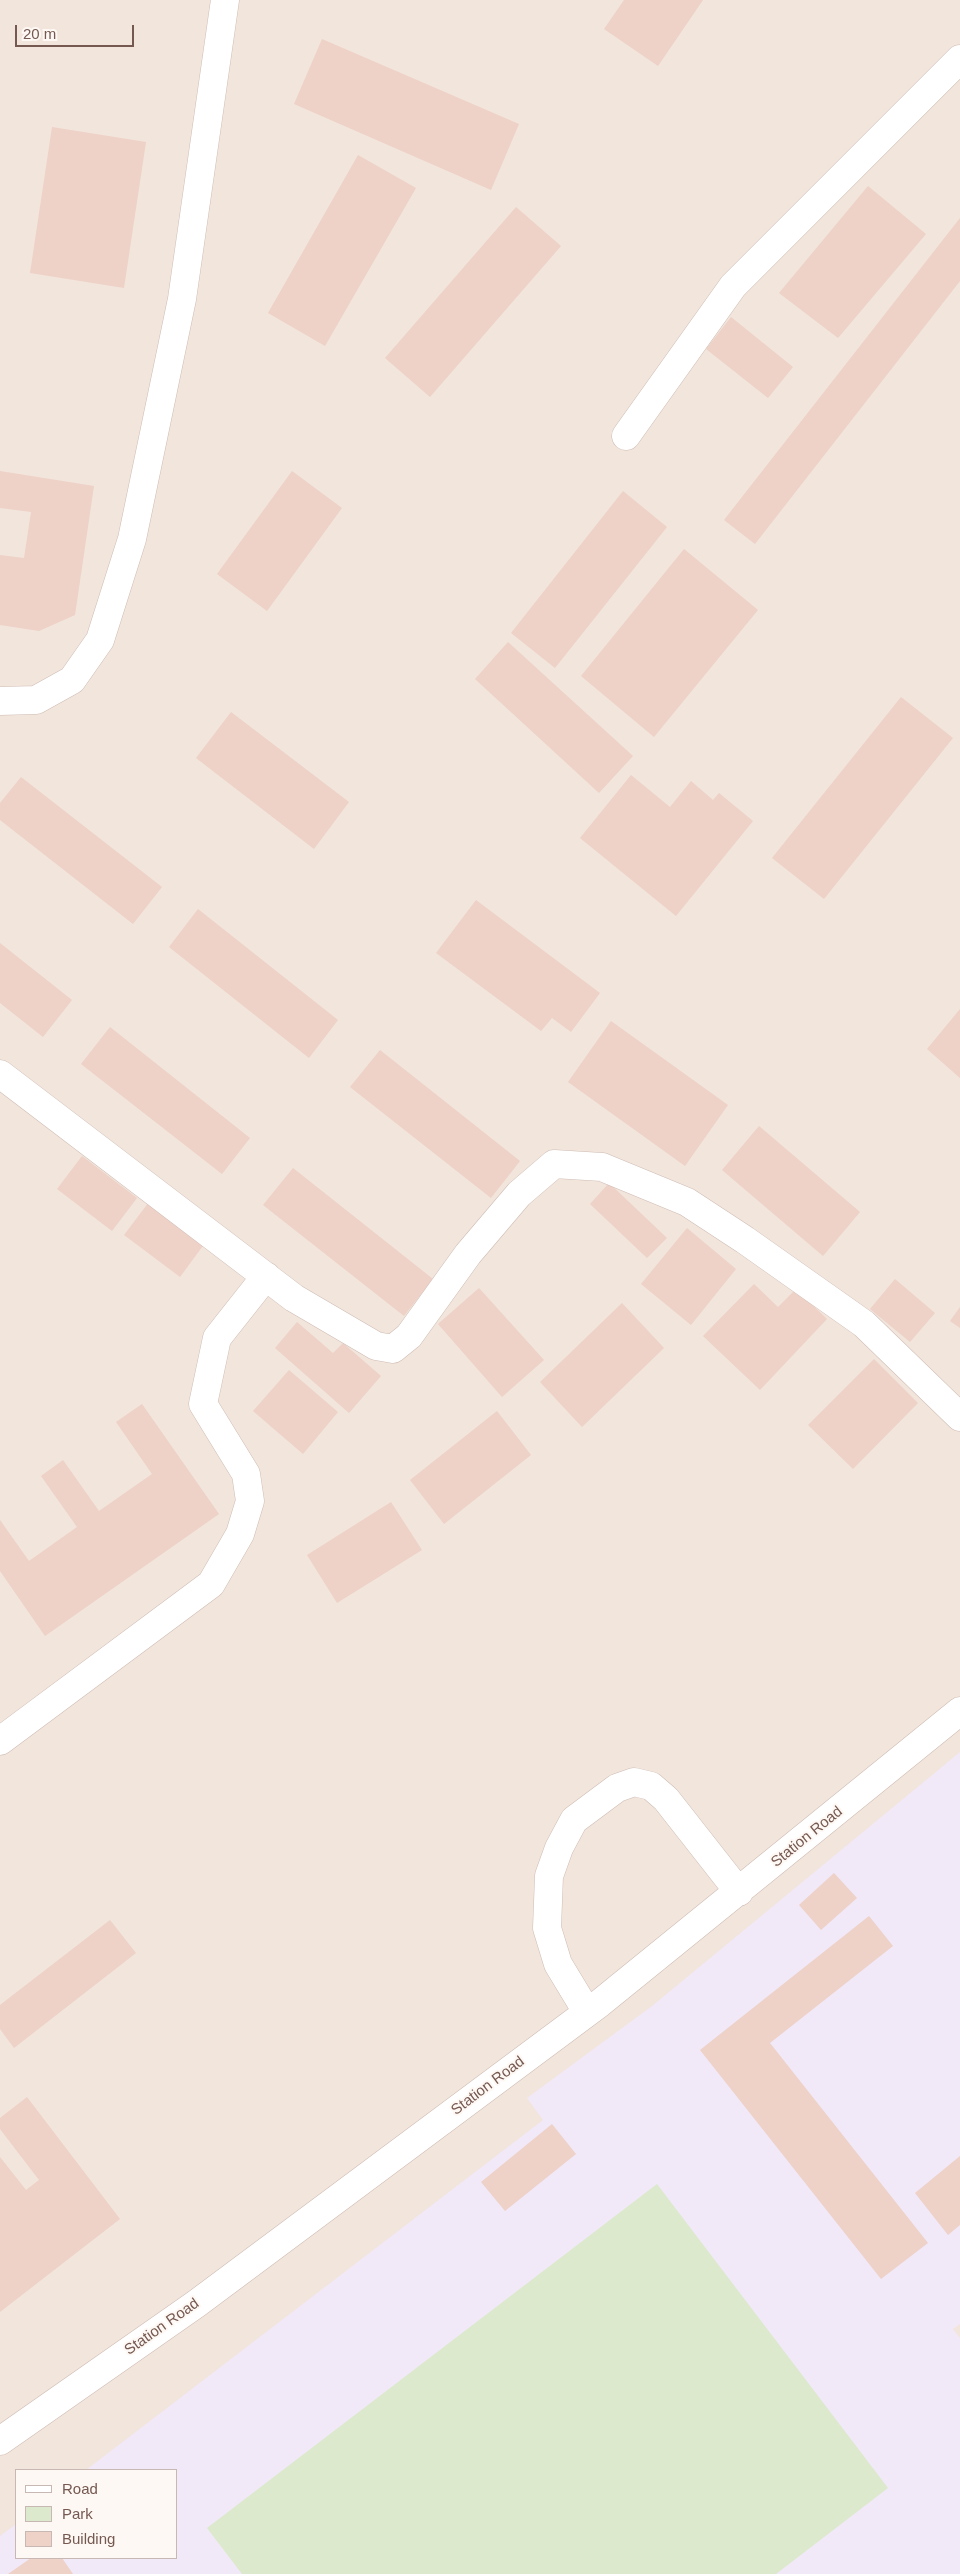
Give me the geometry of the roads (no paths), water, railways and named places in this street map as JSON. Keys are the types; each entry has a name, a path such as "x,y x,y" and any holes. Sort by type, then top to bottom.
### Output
{"street":[{"path":"0,701 36,700 72,680 100,640 132,539 182,299 225,0"},
{"path":"626,436 733,286 960,59"},
{"path":"0,1074 294,1298 376,1346 393,1349 409,1336 468,1254 519,1194 554,1164 602,1167 687,1202 745,1240 864,1324 960,1417"},
{"path":"0,1740 212,1584 240,1534 250,1501 246,1474 203,1404 217,1338 266,1276"},
{"name":"Station Road","path":"0,2441 196,2304 587,2012 739,1892 960,1711"},
{"path":"587,2012 558,1964 548,1928 550,1876 558,1848 574,1820 617,1788 634,1782 651,1786 666,1799 739,1892"}]}
